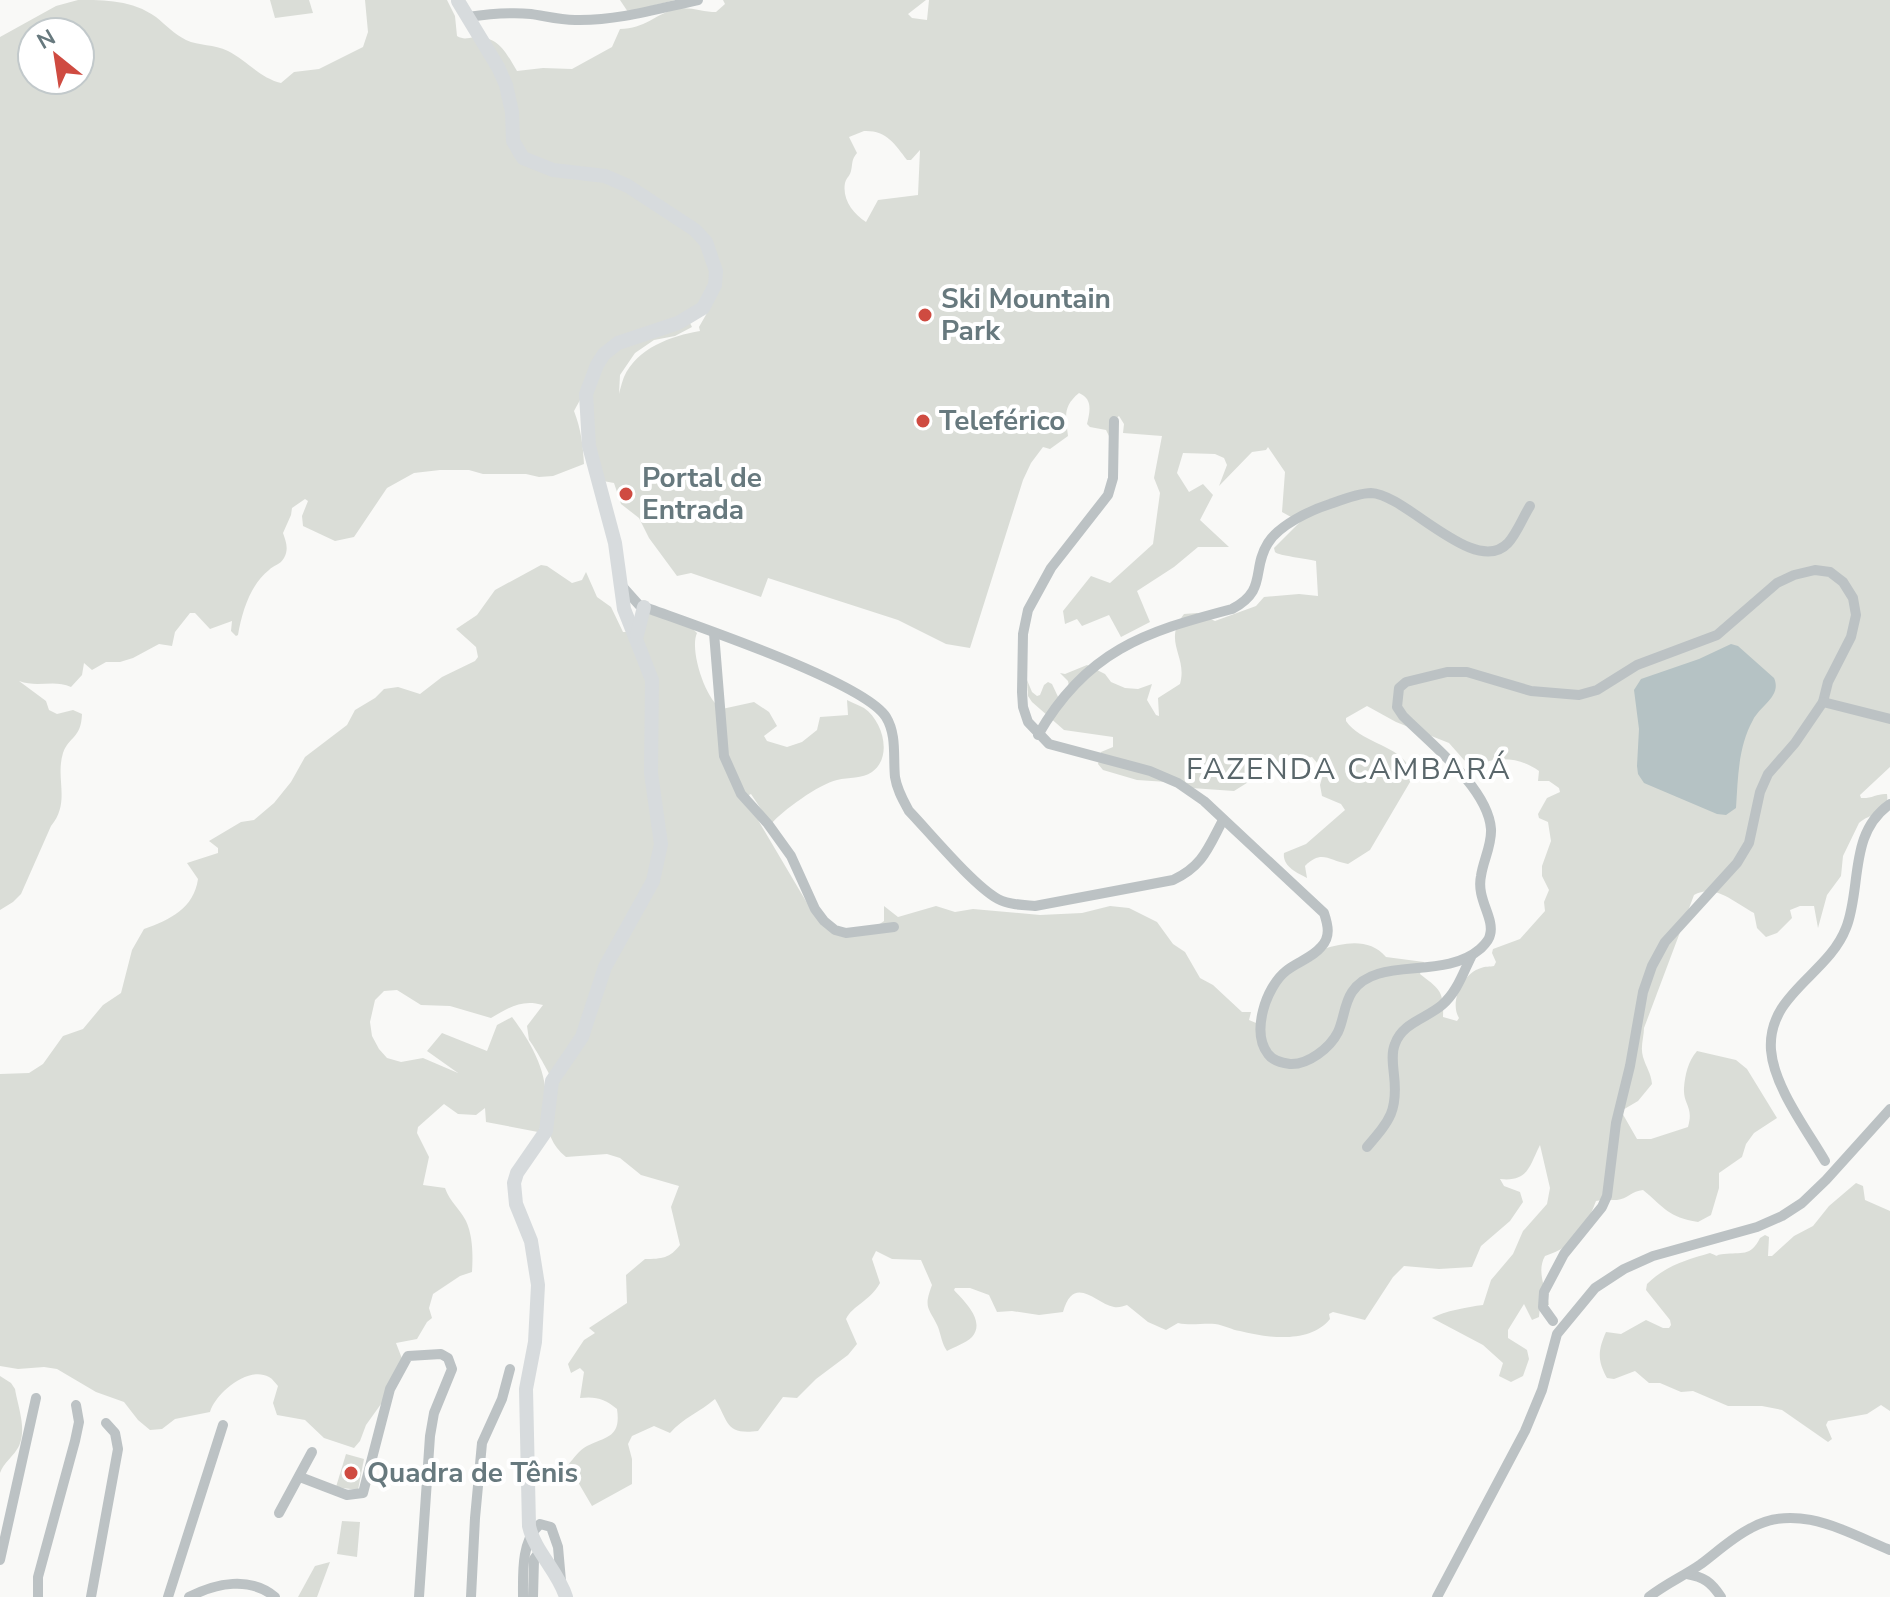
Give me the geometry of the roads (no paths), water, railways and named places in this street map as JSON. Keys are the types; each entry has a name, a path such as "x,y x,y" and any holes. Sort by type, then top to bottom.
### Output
{"street":[{"path":"468,17 492,13 600,20 629,17 698,0"},
{"path":"457,1 506,85 512,112 513,141 523,158 553,170 605,176 628,186 695,230 713,256 715,285 703,308 678,323 618,343 604,354 590,379 585,410 589,446 611,528 622,586 636,607 637,640 652,680 651,773 661,844 658,868 646,898 605,967 582,1037 552,1081 546,1131 517,1173 514,1183 516,1204 531,1241 538,1285 539,1309 526,1389 532,1535 561,1581"},
{"path":"1114,421 1113,478 1108,495 1051,568 1028,610 1023,634 1023,707 1028,722 1049,744 1150,771 1178,783 1204,801 1324,913 1328,925 1327,937 1321,947 1285,972 1275,983 1266,1003 1261,1025 1263,1042 1269,1056 1279,1062 1293,1064 1310,1059 1328,1045 1338,1032 1350,995 1368,976 1383,971 1449,965 1471,957 1485,945 1490,935 1491,924 1479,887 1489,846 1491,830 1488,815 1481,800 1452,762 1397,707 1396,695 1406,682 1447,672 1467,672 1531,691 1579,695 1597,690 1637,665 1717,635 1777,583 1794,575 1815,570 1830,572 1843,582 1853,598 1856,615 1851,637 1828,682 1823,702 1795,743 1768,774 1760,792 1749,843 1737,863 1665,942 1652,966 1643,992 1616,1123 1607,1196 1602,1207 1564,1254 1544,1292 1543,1307 1553,1321"},
{"path":"1038,735 1068,690 1123,645 1149,633 1243,603 1257,584 1263,552 1270,540 1282,528 1328,504 1371,493 1384,497 1445,535 1483,551 1496,550 1508,543 1530,506"},
{"path":"636,607 714,633 838,684 871,703 884,714 892,728 896,779 901,798 909,811 981,885 999,899 1017,905 1035,906 1173,880 1191,872 1203,858 1223,820"},
{"path":"714,633 724,756 741,794 791,856 815,909 824,921 835,930 846,933 894,927"},
{"path":"1823,702 1890,719"},
{"path":"1825,1161 1787,1097 1775,1067 1771,1049 1775,1021 1783,1004 1837,947 1852,905 1856,866 1863,843 1874,820 1890,804"},
{"path":"1367,1147 1388,1123 1394,1110 1394,1046 1400,1033 1443,1004 1456,989 1471,957"},
{"path":"1437,1597 1525,1431 1542,1390 1557,1334 1595,1288 1624,1269 1653,1256 1757,1227 1782,1216 1802,1203 1826,1180 1890,1109"},
{"path":"300,1477 347,1495 363,1493 390,1389 408,1356 441,1354 448,1358 452,1369 434,1413 430,1436 419,1597"},
{"path":"471,1597 482,1443 502,1399 510,1369"},
{"path":"0,1560 36,1398"},
{"path":"38,1597 38,1577 79,1422 76,1405"},
{"path":"91,1597 118,1449 115,1433 106,1423"},
{"path":"168,1597 223,1425"},
{"path":"279,1513 312,1452"},
{"path":"1649,1597 1687,1574 1749,1528 1770,1519 1792,1516 1817,1520 1890,1550"},
{"path":"523,1597 525,1555 532,1535 540,1524 551,1527 558,1547 561,1581 566,1597"},
{"path":"533,1597 534,1559 537,1555 544,1556"},
{"path":"1687,1574 1712,1583 1721,1597"},
{"path":"189,1597 223,1585 244,1582 267,1590 275,1597"}],"place":[{"name":"Ski Mountain Park","path":"925,315"},
{"name":"Teleférico","path":"923,421"},
{"name":"Portal de Entrada","path":"626,494"},
{"name":"Quadra de Tênis","path":"351,1473"}],"district":[{"name":"FAZENDA CAMBARÁ","path":"1349,769"}]}
